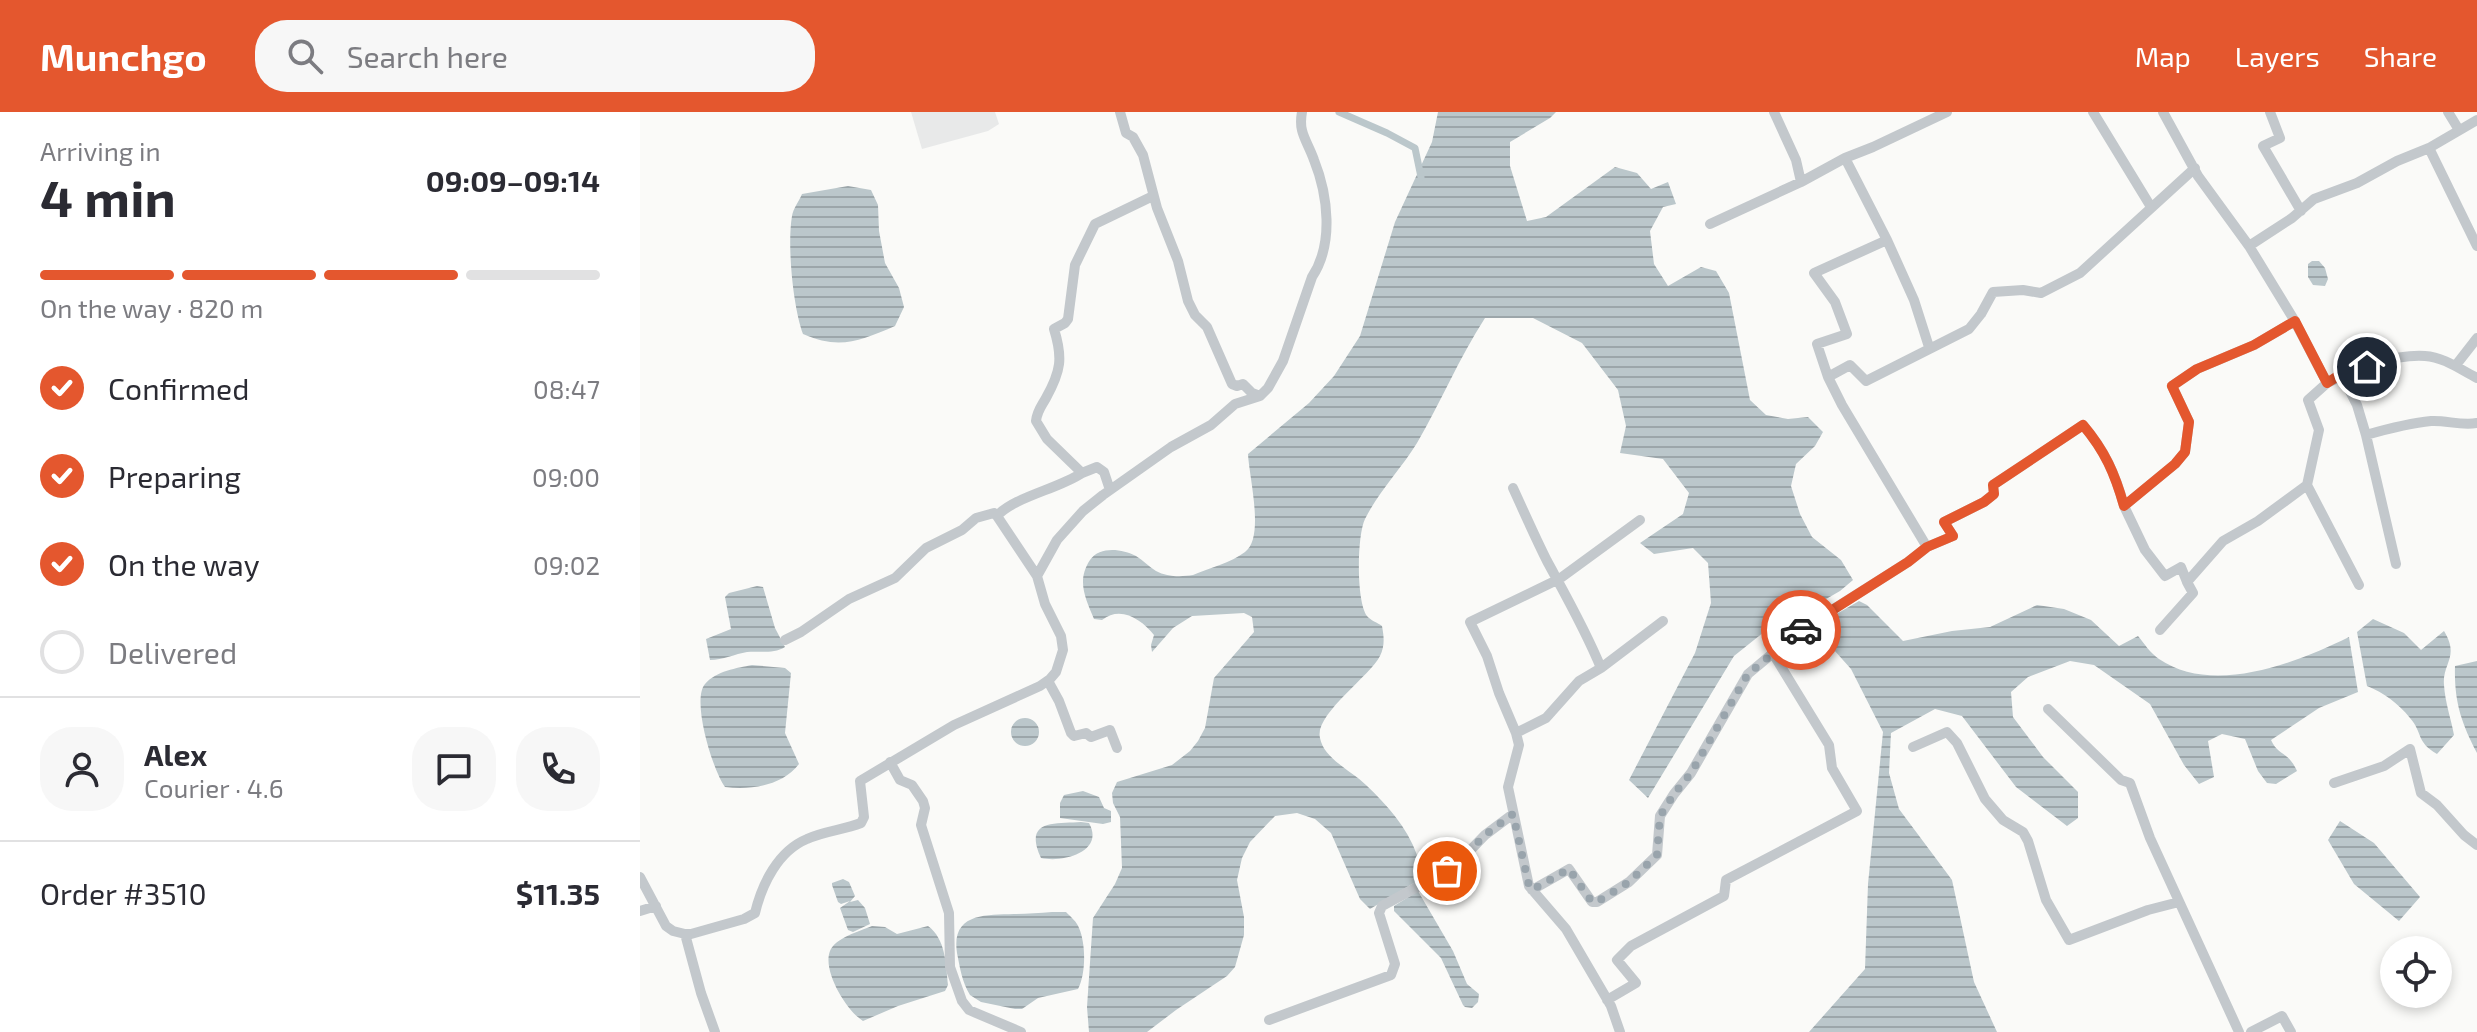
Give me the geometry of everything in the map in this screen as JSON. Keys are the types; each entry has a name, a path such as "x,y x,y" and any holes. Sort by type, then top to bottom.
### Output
{"street":[{"path":"1120,112 1126,133 1133,137 1143,155 1153,196 1178,261 1191,309 1207,327 1232,384 1243,384 1260,396"},
{"path":"1037,576 1057,540 1083,511 1171,447 1211,425 1235,404 1260,396 1268,388 1283,361 1322,256 1326,218 1323,187 1299,128 1302,112"},
{"path":"1774,112 1796,160 1801,182"},
{"path":"1710,224 1947,112"},
{"path":"2093,112 2151,207"},
{"path":"2163,112 2198,176 2249,246 2295,321 2327,383"},
{"path":"2270,112 2280,138 2263,146 2301,211"},
{"path":"2448,112 2459,130"},
{"path":"2249,246 2314,199 2357,183 2429,148 2477,120"},
{"path":"2429,148 2474,229 2477,246"},
{"path":"1845,158 1914,300 1929,347"},
{"path":"1828,377 1850,365 1866,381 1969,329 1993,292 2023,290 2041,293 2080,273 2195,168"},
{"path":"1082,473 1047,439 1036,421 1037,411 1047,398 1061,362 1054,329 1068,319 1075,265 1095,224 1153,196"},
{"path":"1887,240 1814,273 1835,302 1847,334 1817,344 1842,405 1927,547"},
{"path":"2124,506 2185,452 2189,422 2172,386 2197,369 2254,345 2295,321"},
{"path":"2456,365 2477,338"},
{"path":"2359,585 2307,485 2319,430 2308,400 2341,374 2392,359 2426,356 2456,365 2477,378"},
{"path":"2341,374 2357,405 2366,435 2396,564"},
{"path":"2366,435 2433,421 2477,423"},
{"path":"1532,890 1569,869 1589,899 1597,902 1629,882 1657,855 1660,816 1691,773 1748,674 1772,652 1827,612 1927,547 1953,536 1944,522 1984,502 1994,494 1993,485 2083,425 2101,446 2145,550 2165,576 2181,567 2193,593 2160,630"},
{"path":"997,516 1005,507 1097,467 1104,472 1110,490"},
{"path":"2187,582 2223,541 2258,521 2307,485"},
{"path":"1513,488 1601,668"},
{"path":"640,877 666,926 673,931 691,934 744,919 755,913 770,873 792,848 805,839 849,828 863,821 859,782 954,725 1048,681 1056,672 1063,650 1061,636 1045,604 1037,576 994,513 976,518 962,530 926,548 895,578 849,599 785,640"},
{"path":"1620,1032 1607,1000 1566,929 1529,886 1508,787 1519,745 1487,656 1470,622 1557,580 1640,520"},
{"path":"1516,733 1546,718 1579,681 1663,621"},
{"path":"1607,1000 1636,983 1617,960 1631,946 1724,896 1726,880 1857,811 1832,768 1829,745 1772,652"},
{"path":"1048,681 1074,736 1086,733 1091,737 1110,730 1117,748"},
{"path":"2048,709 2121,780 2130,783 2150,838 2239,1032"},
{"path":"1913,747 1947,732 1957,743 1985,799 2003,820 2023,832 2046,900 2069,940 2148,910 2179,902"},
{"path":"2334,783 2384,766 2410,749 2421,793 2477,845"},
{"path":"890,762 900,780 912,785 923,801 925,808 921,825 949,913 950,967 962,1001 969,1010 1021,1032"},
{"path":"1269,1020 1391,975 1395,964 1379,913 1382,906 1454,867 1477,842 1513,814"},
{"path":"640,911 656,906"},
{"path":"685,934 715,1032"},
{"path":"2251,1032 2282,1016 2291,1032"}],"shaded area":[{"path":"911,112 995,112 999,124 988,131 922,149"},
{"path":"1438,112 1556,112 1510,142 1510,166 1527,221 1546,217 1615,167 1637,173 1651,189 1668,182 1676,204 1663,207 1650,231 1654,264 1668,286 1701,267 1716,271 1729,293 1750,400 1766,415 1788,419 1808,417 1823,432 1815,446 1796,464 1791,486 1812,537 1841,560 1853,580 1814,606 1828,619 1859,601 1867,605 1903,641 1990,627 2037,605 2064,609 2091,620 2119,646 2138,636 2159,659 2180,670 2204,675 2254,672 2305,657 2349,637 2358,692 2319,708 2271,740 2297,771 2276,784 2267,783 2258,771 2245,739 2222,734 2208,741 2214,777 2199,784 2184,765 2150,704 2094,665 2070,661 2028,677 2011,692 2013,717 2043,757 2078,792 2078,818 2067,826 2016,787 1962,716 1935,709 1891,733 1889,773 1899,809 1952,880 1974,982 1997,1032 1809,1032 1865,969 1868,884 1883,732 1851,669 1800,612 1764,632 1734,656 1648,798 1629,780 1695,653 1711,603 1708,563 1693,548 1654,554 1640,543 1683,514 1689,493 1663,459 1620,453 1626,426 1618,390 1582,343 1533,318 1485,318 1417,443 1365,519 1359,553 1359,583 1367,616 1382,626 1383,649 1374,665 1333,707 1320,729 1320,738 1327,752 1374,793 1402,826 1413,845 1424,877 1370,909 1360,899 1331,833 1315,819 1297,813 1275,816 1250,842 1242,858 1237,880 1244,935 1235,967 1227,976 1147,1032 1089,1032 1087,1007 1093,918 1122,868 1120,817 1112,793 1117,782 1172,765 1190,751 1205,728 1214,678 1254,632 1252,617 1244,613 1192,616 1173,628 1152,652 1154,635 1131,616 1116,614 1102,620 1094,619 1084,590 1086,568 1099,552 1118,550 1136,556 1160,573 1188,576 1233,559 1251,545 1255,521 1248,454 1309,403 1334,376 1360,336 1395,222 1432,142"},
{"path":"848,186 871,190 878,205 885,263 899,288 904,307 895,326 849,342 828,342 803,334 799,322 791,259 792,216 802,194"},
{"path":"2319,261 2325,268 2328,279 2325,286 2313,285 2308,277 2308,264"},
{"path":"763,587 775,628 785,647 776,651 747,652 710,660 706,639 731,629 725,597 729,593"},
{"path":"2373,619 2404,633 2421,650 2444,631 2449,640 2451,654 2444,685 2454,735 2437,754 2426,745 2401,708 2367,686 2357,632"},
{"path":"2477,661 2477,753 2460,711 2455,666"},
{"path":"752,665 785,668 791,673 785,733 799,764 775,782 745,788 725,787 705,736 701,692 715,676"},
{"path":"1025,718 1035,722 1039,732 1035,742 1025,746 1015,742 1011,732 1015,722"},
{"path":"1083,791 1099,797 1104,808 1111,811 1111,822 1103,824 1060,818 1060,803 1064,795"},
{"path":"2340,821 2374,843 2420,897 2399,921 2354,884 2328,840"},
{"path":"1089,823 1092,833 1087,848 1070,857 1041,858 1036,845 1039,830 1052,824"},
{"path":"843,879 849,882 855,896 850,902 858,900 865,908 870,924 853,932 848,930 840,908 850,901 838,902 832,885"},
{"path":"1418,891 1453,951 1467,984 1479,994 1478,1002 1472,1008 1463,1005 1441,958 1394,911 1394,906"},
{"path":"1066,912 1077,924 1084,950 1084,967 1078,989 1038,998 1022,1009 981,1002 970,995 957,953 959,930 965,923 982,916"},
{"path":"872,926 885,927 897,934 928,926 934,931 944,953 948,985 945,991 863,1021 857,1016 843,1000 828,959 837,942"}],"waterway":[{"path":"1339,112 1415,148 1421,177"}],"way so far":[{"path":"1447,871 1485,835 1513,814 1532,890 1569,869 1592,902 1629,882 1657,855 1660,816 1691,773 1748,674 1801,630"}],"route":[{"path":"1801,630 1927,547 1953,536 1944,522 1984,502 1994,494 1993,485 2083,425 2101,446 2116,477 2124,506 2185,452 2189,422 2172,386 2197,369 2254,345 2295,321 2327,383 2341,374 2367,367"}]}
